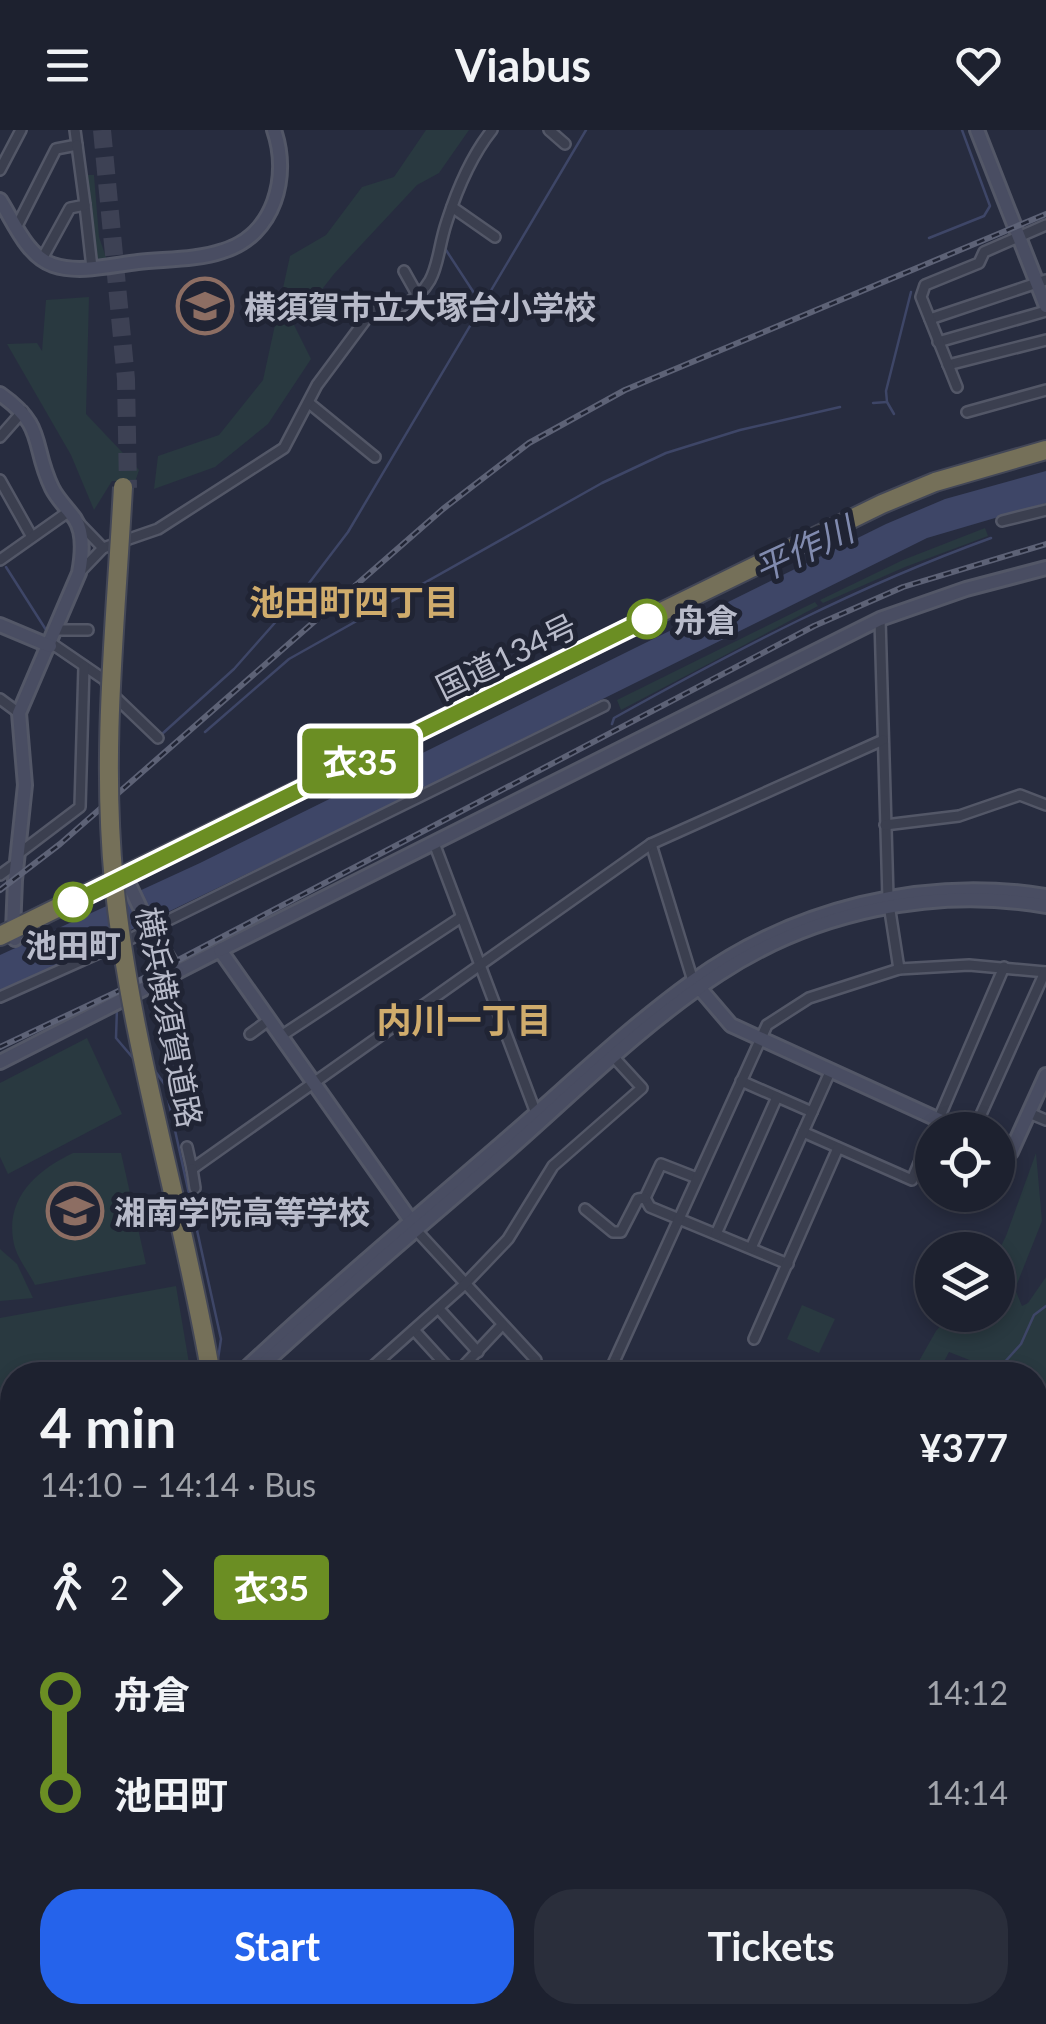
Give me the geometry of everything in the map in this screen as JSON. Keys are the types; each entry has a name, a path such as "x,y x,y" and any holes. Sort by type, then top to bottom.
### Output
{"highway":[{"name":"国道134号","path":"128,884 882,504 935,482 1046,450"},
{"name":"国道134号","path":"7,938 128,884 884,512 952,487 1046,460"},
{"name":"横浜横須賀道路","path":"125,488 108,722 114,885 128,975 211,1362"}],"street":[{"path":"0,170 21,130"},
{"path":"75,130 92,268"},
{"path":"0,200 31,250 42,260 70,269 217,253 244,241 258,228 277,196 282,177 281,151 274,130"},
{"path":"79,574 104,548 158,529 284,448 317,385 372,311 396,310 418,296 435,273 452,207 492,130"},
{"path":"549,130 564,144"},
{"path":"938,342 1046,308 1042,282 1019,237 976,130"},
{"path":"16,226 56,150 77,145"},
{"path":"42,260 70,208 85,205"},
{"path":"452,207 495,237"},
{"path":"956,386 921,297 925,285 978,263 984,252 1046,226"},
{"path":"404,272 418,296"},
{"path":"930,318 1042,282"},
{"path":"948,365 1046,340"},
{"path":"967,412 1046,390"},
{"path":"0,394 23,412 37,434 52,489 104,548"},
{"path":"309,403 375,458"},
{"path":"0,437 23,412"},
{"path":"0,480 32,538"},
{"path":"1002,521 1046,510"},
{"path":"0,559 73,517"},
{"path":"7,938 25,785 18,714 79,574 82,556 73,517"},
{"path":"0,1062 880,619 966,588 1046,568"},
{"path":"880,619 884,826 899,969"},
{"path":"0,625 52,640 104,680 110,692 158,738"},
{"path":"52,640 88,630"},
{"path":"0,875 80,807 84,666"},
{"path":"0,698 18,714"},
{"path":"0,998 604,706"},
{"path":"192,1170 651,844 884,740"},
{"path":"884,826 959,816 1020,796 1046,805"},
{"path":"434,843 538,1118"},
{"path":"651,844 696,984 730,1025 915,1117"},
{"path":"128,884 141,932 177,972"},
{"path":"253,1362 737,953 796,924 889,902 964,891 1046,896"},
{"path":"889,902 988,900 1046,906"},
{"path":"281,1036 460,918"},
{"path":"220,950 414,1225 536,1360"},
{"path":"614,1362 767,1025 809,998 899,969 935,964 1046,972 982,1112"},
{"path":"941,1112 1004,966"},
{"path":"250,1034 269,1020"},
{"path":"378,1362 439,1309 508,1239 553,1166 642,1088 612,1055"},
{"path":"751,1248 830,1072"},
{"path":"1015,1133 1046,1075"},
{"path":"741,1081 812,1112"},
{"path":"716,1234 777,1096"},
{"path":"1029,1113 1046,1120"},
{"path":"803,1132 912,1180 915,1173"},
{"path":"187,1146 195,1188"},
{"path":"754,1338 838,1148"},
{"path":"645,1198 661,1164 697,1178"},
{"path":"585,1209 613,1232 621,1232 638,1199 645,1198"},
{"path":"645,1198 650,1206 788,1264"},
{"path":"266,1362 414,1225"},
{"path":"439,1309 478,1352"},
{"path":"468,1362 502,1325"},
{"path":"414,1330 443,1362"},
{"path":"300,2024 337,2024"}],"shaded area":[{"path":"426,130 469,130 439,173 417,185 334,274 294,325 311,359 268,424 215,467 154,489 158,456 219,435 263,380 290,256 326,235 362,187 394,177"},
{"path":"87,175 94,175 99,237 107,260 96,257"},
{"path":"89,297 86,414 139,470 135,482 112,481 94,510 71,455 7,344 37,343 42,351 46,300"},
{"path":"985,528 988,536 823,603 820,600 903,560"},
{"path":"815,602 818,606 621,710 617,700"},
{"path":"87,1038 122,1114 8,1174 0,1157 0,1083"},
{"path":"73,1153 121,1153 146,1264 35,1285 15,1248 13,1216 35,1179"},
{"path":"1036,1153 1042,1221 1015,1289 1015,1232 1007,1232"},
{"path":"0,1249 17,1264 33,1298 0,1301"},
{"path":"1046,1277 1046,1362 972,1362 949,1352 944,1362 918,1362 935,1332 1015,1332 1015,1289 1022,1306"},
{"path":"176,1286 189,1362 0,1362 0,1318"},
{"path":"802,1305 835,1319 819,1353 787,1339"}],"water":[{"path":"215,302 218,330 203,330 200,303"},
{"path":"1046,471 1046,503 927,538 0,993 0,955 200,863 886,524 945,499"}],"waterway":[{"path":"162,734 234,669 303,591 348,532 586,130"},
{"path":"929,238 984,216 990,206 962,130"},
{"path":"444,247 476,296"},
{"path":"894,414 886,391 911,292"},
{"path":"873,403 887,402"},
{"path":"205,732 289,659 602,483 666,453 740,430 840,407"},
{"path":"612,724 614,718 798,621 991,538"},
{"path":"6,567 48,633"},
{"path":"117,1008 116,1038 133,1058"},
{"path":"153,1068 165,1085 221,1339 218,1359"},
{"path":"1005,1362 1021,1344 1034,1315 1046,1306"}],"tunnel":[{"path":"102,130 126,379 128,488"}],"railway":[{"path":"0,890 60,844 443,509 529,443 625,390 1046,214"},
{"path":"0,1047 125,988 814,626 903,587 1046,544"}],"bus line":[{"name":"衣35","path":"73,902 647,619"}],"place":[{"name":"横須賀市立大塚台小学校","path":"205,306"},
{"name":"舟倉","path":"647,619"},
{"name":"池田町","path":"73,902"},
{"name":"湘南学院高等学校","path":"75,1211"}],"district":[{"name":"池田町四丁目","path":"354,601"},
{"name":"内川一丁目","path":"464,1019"}],"water label":[{"name":"平作川","path":"803,548"}]}
